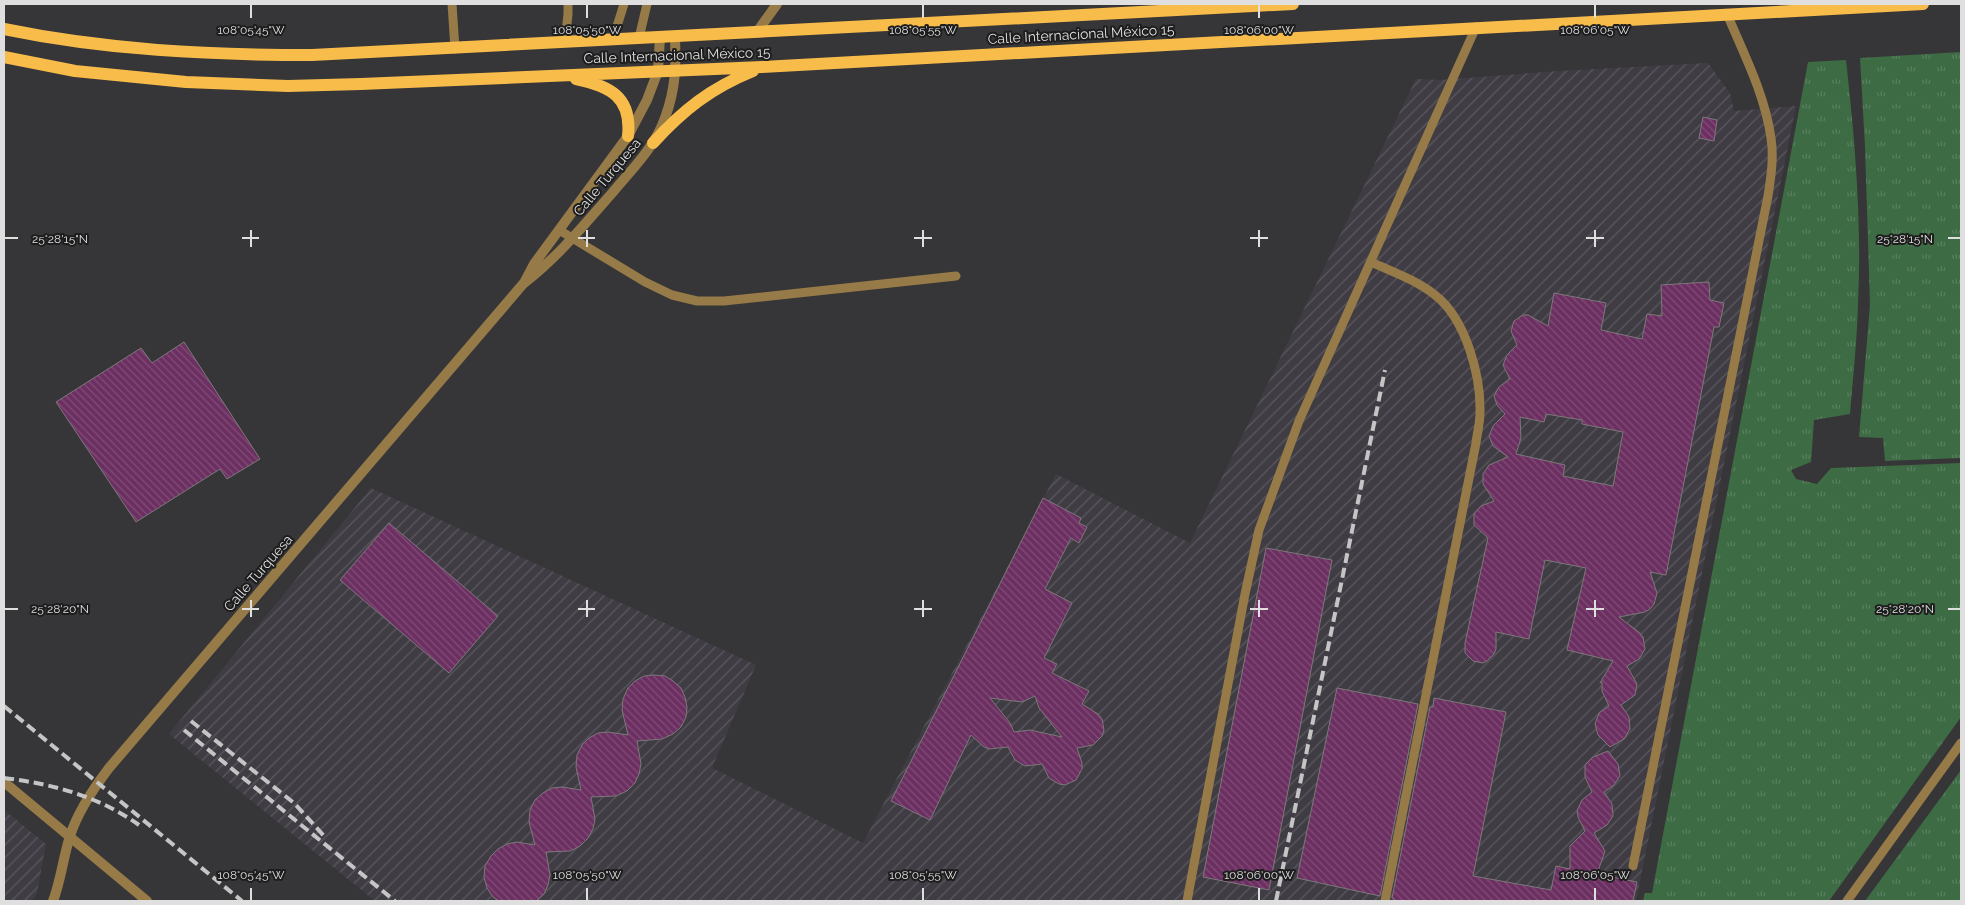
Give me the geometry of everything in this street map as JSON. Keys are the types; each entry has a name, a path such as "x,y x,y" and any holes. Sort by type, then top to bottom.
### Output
{"main road":[{"name":"Calle Internacional México 15","path":"4,29 96,45 215,55 312,56 1196,6 1293,4"},
{"name":"Calle Internacional México 15","path":"4,57 83,72 186,82 239,85 361,84 762,67 1923,4"},
{"path":"653,144 676,118 702,97 731,80 762,67"},
{"path":"549,76 605,86 617,96 625,109 629,124 628,136"}],"street":[{"path":"758,32 776,4"},
{"name":"Calle Turquesa","path":"53,901 69,837 77,817 88,797 109,768 523,284 534,264 558,230 628,136 647,100 658,72 660,36"},
{"name":"Calle Turquesa","path":"523,284 543,269 573,239 653,144 671,100 677,70 675,36"},
{"path":"4,782 147,901"}],"lane":[{"path":"452,4 455,49"},
{"path":"565,42 568,4"},
{"path":"613,39 624,4"},
{"path":"639,38 647,4"},
{"path":"1633,866 1768,196 1772,166 1772,140 1765,110 1758,87 1727,14"},
{"path":"1187,901 1245,594 1259,530 1299,421 1476,28"},
{"path":"558,230 645,282 672,295 698,301 724,301 956,276"},
{"path":"1371,262 1419,284 1437,297 1450,313 1465,335 1478,388 1480,414 1474,453 1385,901"},
{"path":"1848,901 1961,743"}],"shaded area":[{"path":"1708,63 1730,93 1734,111 1796,106 1636,901 375,901 169,734 371,488 756,665 712,768 863,843 1056,474 1190,543 1416,79 1441,80 1558,71"},
{"path":"4,810 46,844 37,893 32,901 4,901"}],"green space":[{"path":"1961,52 1961,458 1885,461 1883,438 1859,437 1870,305 1860,58"},
{"path":"1846,60 1855,151 1859,243 1855,359 1850,414 1814,420 1811,462 1791,470 1796,479 1817,484 1831,468 1961,463 1961,717 1829,901 1643,901 1645,893 1652,893 1808,62"},
{"path":"1961,770 1961,901 1865,901"}],"building":[{"path":"1703,117 1717,120 1714,141 1699,138"},
{"path":"1709,282 1710,300 1724,303 1719,327 1714,327 1666,575 1650,572 1657,593 1654,604 1650,609 1645,612 1619,617 1640,633 1643,637 1645,649 1639,659 1627,666 1637,684 1635,695 1621,705 1629,717 1630,729 1624,739 1610,747 1598,735 1595,724 1599,713 1609,706 1602,691 1602,682 1600,683 1613,661 1567,650 1586,568 1545,560 1529,639 1496,632 1496,649 1487,661 1483,663 1473,661 1465,653 1465,643 1488,538 1474,525 1474,514 1481,506 1494,501 1483,484 1483,474 1489,465 1508,457 1493,446 1489,436 1493,426 1505,414 1497,405 1494,396 1499,387 1510,379 1503,365 1507,355 1517,345 1511,331 1514,321 1523,315 1528,315 1548,326 1554,293 1606,303 1601,330 1642,339 1647,314 1662,316 1661,285","holes":["1546,414 1582,420 1582,424 1623,432 1613,486 1563,476 1565,465 1516,454 1521,438 1520,417 1544,422"]},
{"path":"184,342 260,459 227,479 220,469 136,522 56,402 141,348 152,363"},
{"path":"1043,498 1081,518 1079,523 1087,527 1079,543 1071,538 1045,589 1072,603 1044,658 1057,664 1052,673 1089,691 1082,704 1098,714 1102,719 1104,730 1102,736 1093,745 1077,748 1082,769 1076,780 1065,785 1059,784 1049,778 1042,764 1025,766 1015,760 1008,747 989,749 971,735 930,820 891,801","holes":["1035,696 1039,708 1062,737 1030,730 1014,732 1010,723 990,698 1022,702"]},
{"path":"389,523 498,616 449,673 340,580"},
{"path":"1266,548 1332,560 1269,890 1203,877"},
{"path":"644,676 665,676 681,688 687,707 686,717 681,727 673,734 662,739 637,741 641,764 639,774 635,783 627,791 616,796 591,797 595,819 593,829 588,838 580,846 570,851 546,852 550,875 544,894 536,901 499,901 493,897 487,888 484,877 485,866 491,856 507,844 517,842 535,845 529,822 530,810 535,800 552,788 562,787 581,790 576,767 577,755 582,745 598,733 608,732 628,735 622,710 623,699 628,688 635,681"},
{"path":"1337,688 1418,704 1380,896 1297,878"},
{"path":"1434,698 1506,712 1473,876 1551,890 1556,866 1570,869 1570,846 1585,831 1577,811 1582,800 1592,792 1585,777 1585,765 1593,757 1608,751 1618,764 1620,776 1613,786 1604,792 1612,804 1613,816 1607,825 1594,833 1605,851 1597,874 1637,882 1633,901 1394,901 1392,898 1430,707 1433,707"}],"railway":[{"path":"1276,901 1385,370"},
{"path":"4,706 242,901"},
{"path":"191,721 294,803 325,837"},
{"path":"184,730 395,901"},
{"path":"4,778 40,784 74,793 108,806 139,825"}]}
